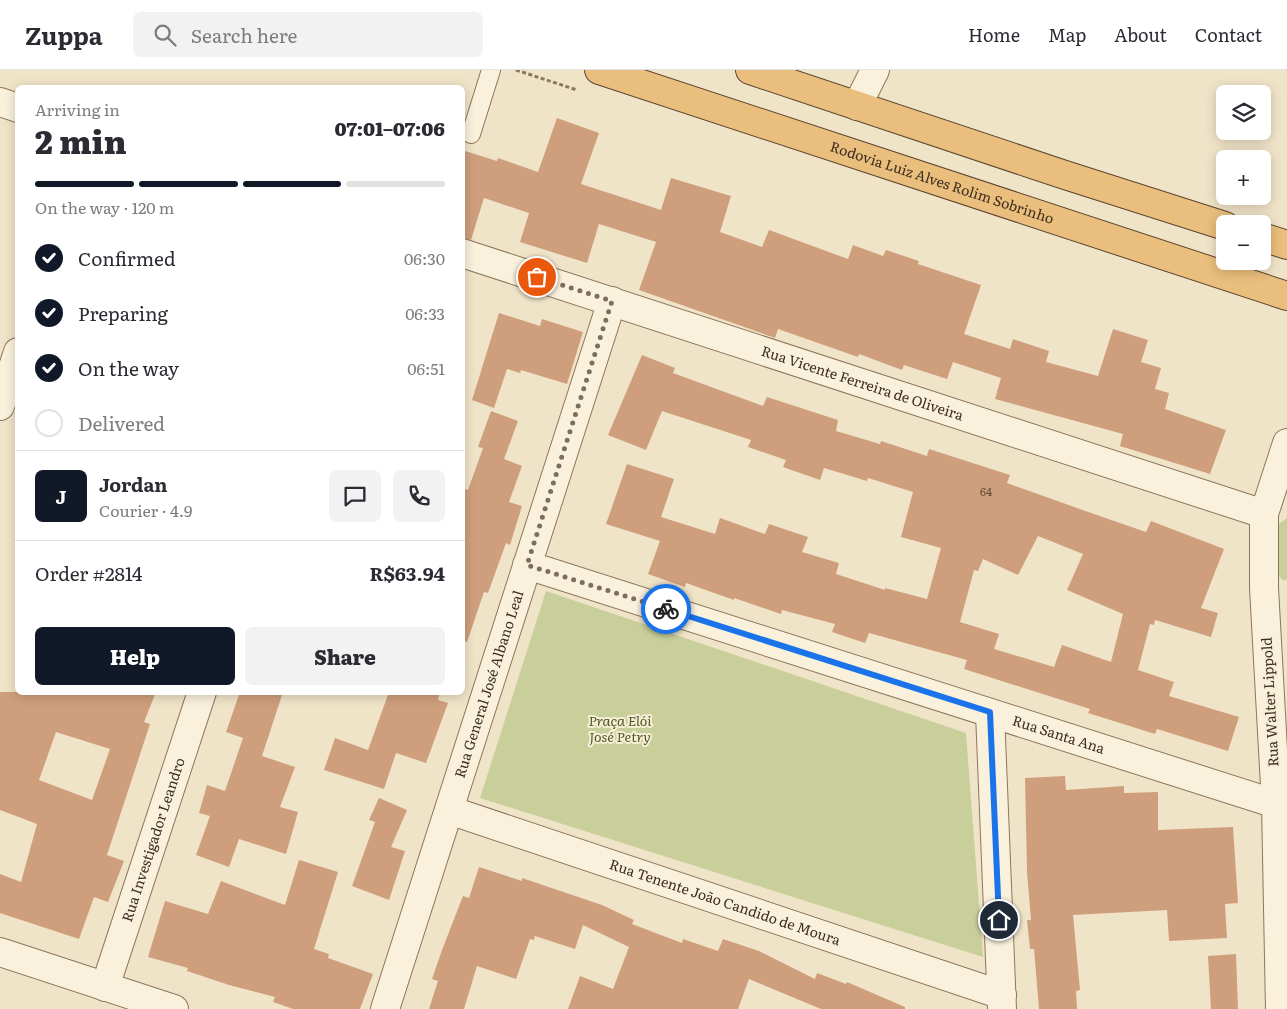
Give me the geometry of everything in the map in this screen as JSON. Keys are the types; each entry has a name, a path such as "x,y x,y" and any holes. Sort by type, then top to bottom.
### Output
{"highway":[{"name":"Rodovia Luiz Alves Rolim Sobrinho","path":"598,70 1287,296"},
{"path":"750,70 1216,223"},
{"path":"1271,241 1287,245"}],"street":[{"path":"857,106 875,70"},
{"path":"0,102 15,107"},
{"name":"Rua Vicente Ferreira de Oliveira","path":"465,254 1264,514"},
{"name":"Rua General José Albano Leal","path":"385,1009 612,301"},
{"path":"0,406 15,361"},
{"name":"Rua Walter Lippold","path":"1280,1009 1276,804 1264,588 1264,514 1287,443"},
{"name":"Rua Santa Ana","path":"527,565 1276,804"},
{"name":"Rua Investigador Leandro","path":"105,986 201,695"},
{"path":"990,712 1002,1002"},
{"name":"Rua Tenente João Candido de Moura","path":"449,810 1002,1002"},
{"path":"0,952 174,1009"}],"lane":[{"path":"471,134 491,70"}],"green space":[{"path":"1287,518 1287,579 1284,581 1274,572 1279,524"},
{"name":"Praça Elói José Petry","path":"546,591 966,733 983,957 480,798"}],"building":[{"path":"557,118 599,133 581,184 661,210 671,178 731,196 720,232 762,247 769,230 848,259 853,245 883,256 886,250 919,261 918,264 981,285 964,334 1010,349 1013,339 1049,351 1046,362 1098,376 1113,329 1148,340 1141,362 1161,368 1155,389 1169,393 1165,409 1226,430 1210,474 1120,446 1123,434 995,399 1001,378 953,362 947,379 904,365 902,370 859,354 858,357 778,329 775,338 639,290 656,242 599,224 587,263 520,242 529,213 484,198 471,240 465,239 465,151 497,161 498,158 538,172"},
{"path":"499,313 540,326 542,319 583,332 567,384 521,370 520,373 507,369 494,408 472,400"},
{"path":"642,355 675,368 673,373 763,406 767,397 838,420 836,431 880,444 881,441 927,456 929,449 1010,475 1007,483 1146,532 1151,521 1224,549 1201,608 1218,613 1211,637 1155,620 1154,625 1150,624 1138,670 1174,682 1169,696 1239,717 1228,751 1157,729 1155,734 1088,713 1090,709 964,669 967,660 869,633 865,643 832,632 835,624 782,610 781,614 686,583 685,587 648,574 660,541 606,524 627,464 674,479 661,517 715,534 720,518 765,534 769,524 808,537 802,552 839,563 836,574 885,590 885,588 927,599 941,548 901,537 913,492 868,478 867,481 824,468 820,480 783,467 786,460 748,447 751,440 662,411 646,450 608,435","holes":["1038,536 1083,554 1067,590 1123,614 1111,662 1062,645 1054,667 994,649 999,634 960,622 974,570 978,571 983,559 1018,575"]},
{"path":"491,411 518,421 504,459 522,466 509,502 522,506 510,545 506,543 488,593 484,592 467,642 465,642 465,489 468,490 483,448 478,447"},
{"path":"0,692 15,692 15,695 155,695 144,722 150,724 107,855 124,861 108,902 94,897 79,939 0,913 0,874 21,882 37,824 0,810","holes":["56,732 110,749 92,800 39,780"]},
{"path":"239,695 282,695 262,756 295,767 280,807 298,812 286,854 239,839 229,867 196,855 210,816 199,813 207,785 225,791 243,738 226,732"},
{"path":"388,695 439,695 438,700 448,703 426,763 396,753 384,789 324,770 335,738 368,750"},
{"path":"1065,776 1066,790 1124,786 1124,793 1158,792 1158,830 1233,827 1238,903 1225,904 1227,938 1169,941 1167,910 1073,915 1080,990 1076,991 1077,1009 1039,1009 1034,949 1030,949 1027,920 1031,920 1027,872 1025,778"},
{"path":"379,798 407,810 391,847 405,851 389,900 352,886 375,822 369,820"},
{"path":"299,860 338,872 314,949 329,954 328,958 373,974 360,1009 293,1009 273,1002 275,997 229,985 187,971 188,968 148,957 165,901 208,914 221,881 285,905"},
{"path":"479,867 522,881 522,878 602,905 634,920 632,924 682,943 683,939 718,951 723,939 759,951 815,979 817,973 846,984 847,982 905,1007 905,1009 821,1009 749,979 738,1009 568,1009 580,976 613,989 629,947 583,925 575,949 535,936 534,940 530,939 516,979 477,966 464,1009 429,1009 438,981 432,979 442,950 463,896 469,898"},
{"path":"1236,954 1238,1009 1211,1009 1208,956"}],"way so far":[{"path":"537,277 612,301 527,565 666,609"}],"route":[{"path":"666,609 990,712 999,920"}]}
